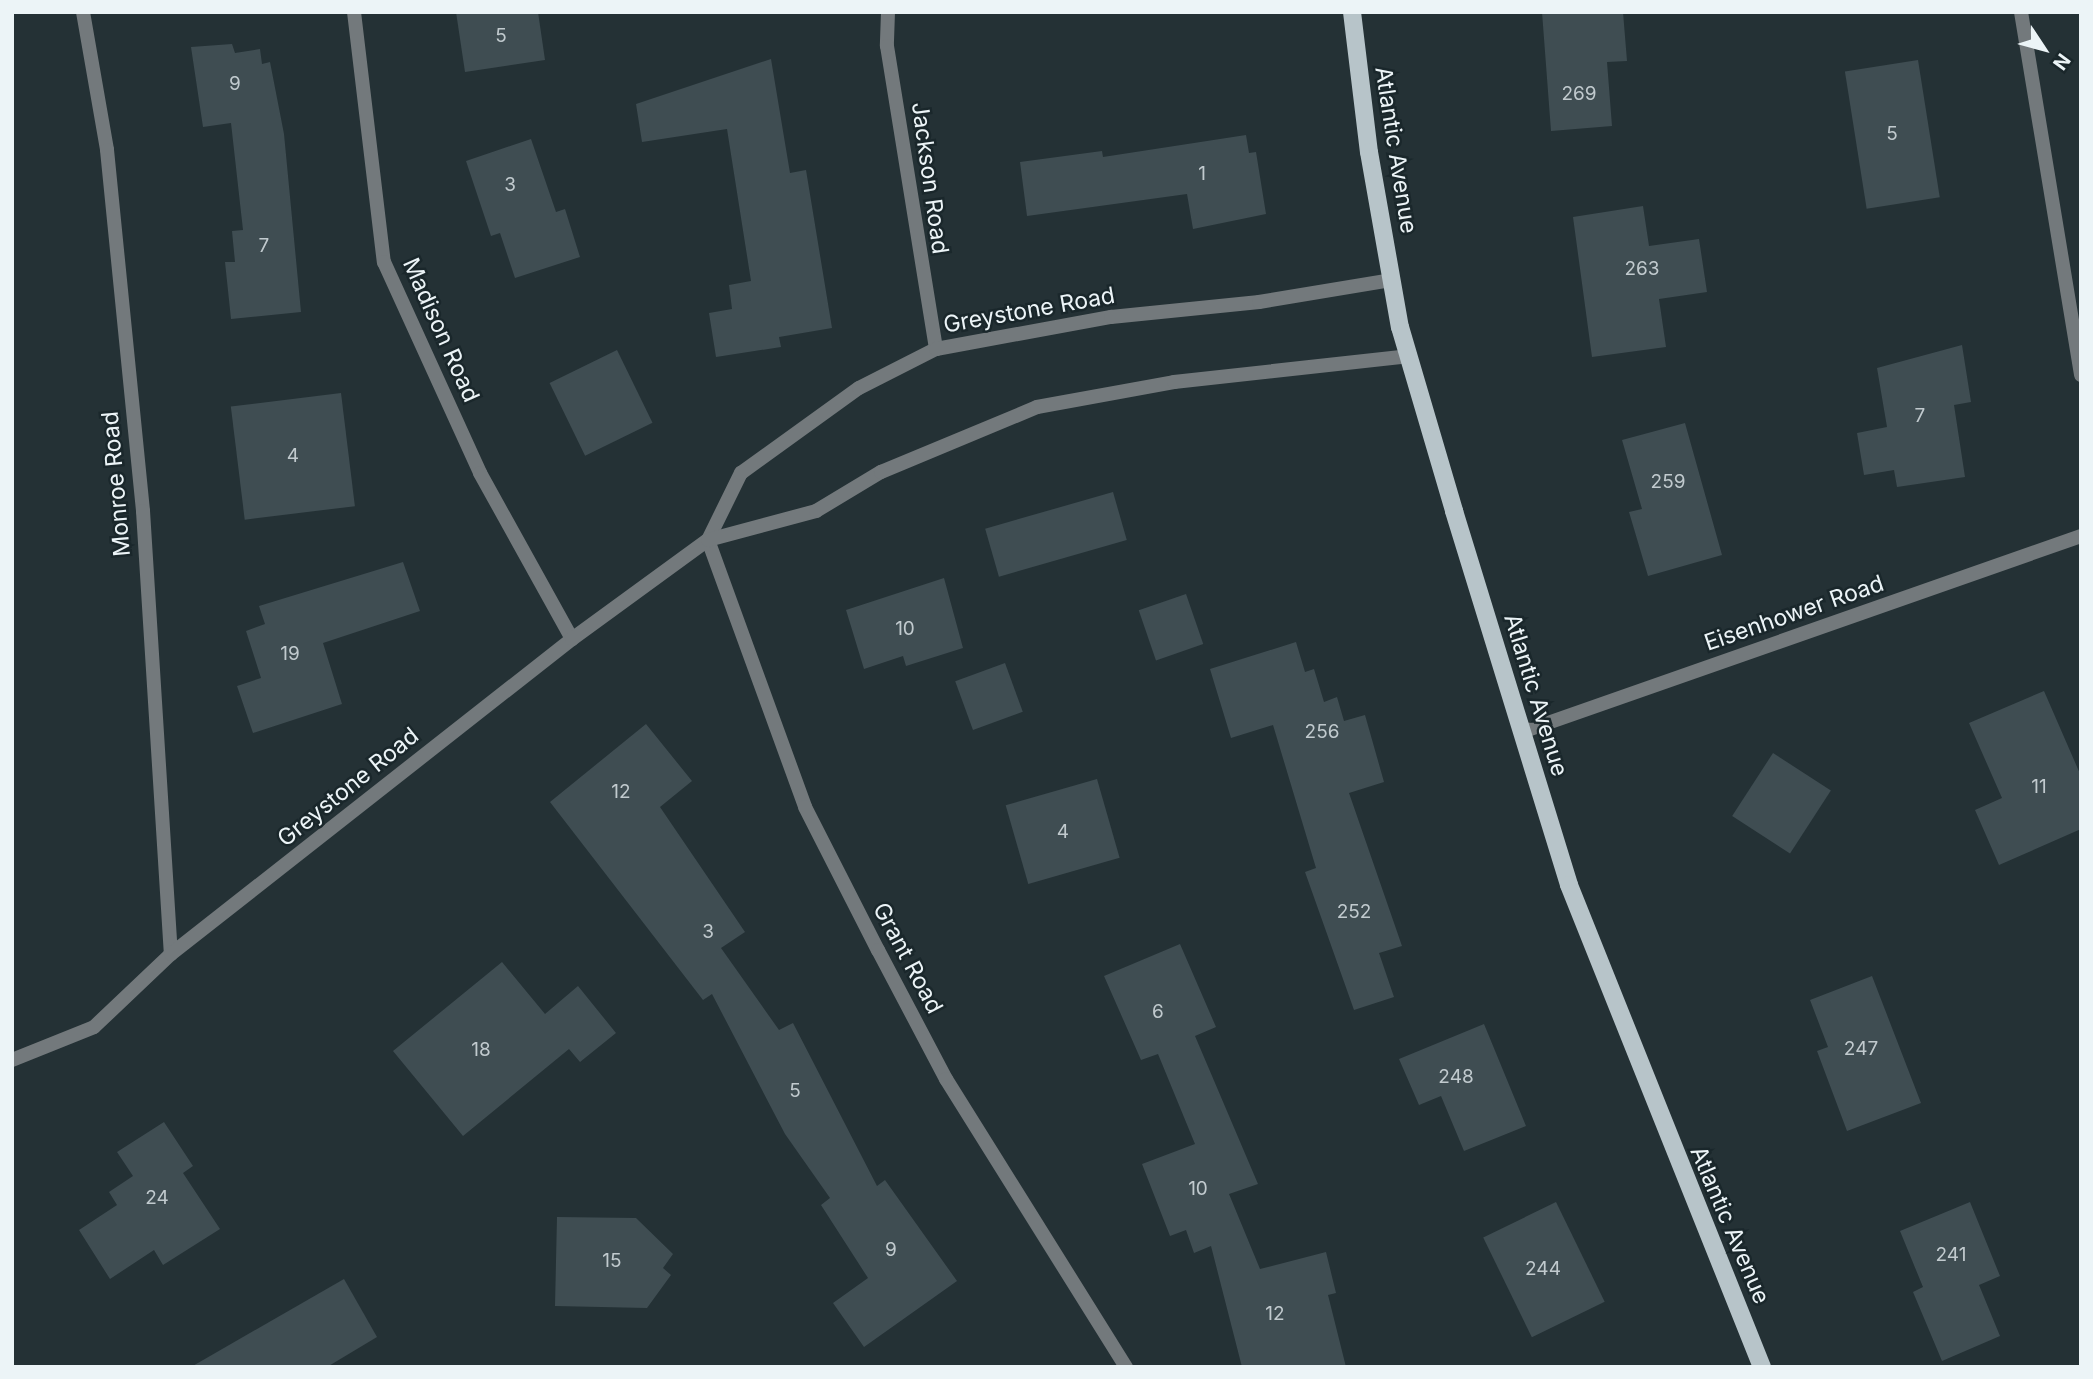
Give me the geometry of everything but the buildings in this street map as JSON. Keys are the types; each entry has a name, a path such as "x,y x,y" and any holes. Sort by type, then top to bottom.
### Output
{"main road":[{"name":"Atlantic Avenue","path":"1352,12 1369,152 1408,356 1569,885 1762,1367"}],"street":[{"name":"Monroe Road","path":"83,12 107,150 143,511 171,954"},
{"name":"Madison Road","path":"354,12 384,262 480,473 572,639"},
{"name":"Jackson Road","path":"888,12 887,46 936,349"},
{"path":"2021,12 2081,374"},
{"name":"Greystone Road","path":"708,540 741,473 848,395 936,349 1111,317 1259,302 1392,280"},
{"name":"Greystone Road","path":"12,1060 94,1027 171,954 572,639 708,540 816,511 930,449 1037,407 1174,382 1408,356"},
{"name":"Eisenhower Road","path":"1522,732 2081,536"},
{"name":"Grant Road","path":"708,540 805,807 946,1079 1126,1367"}]}
